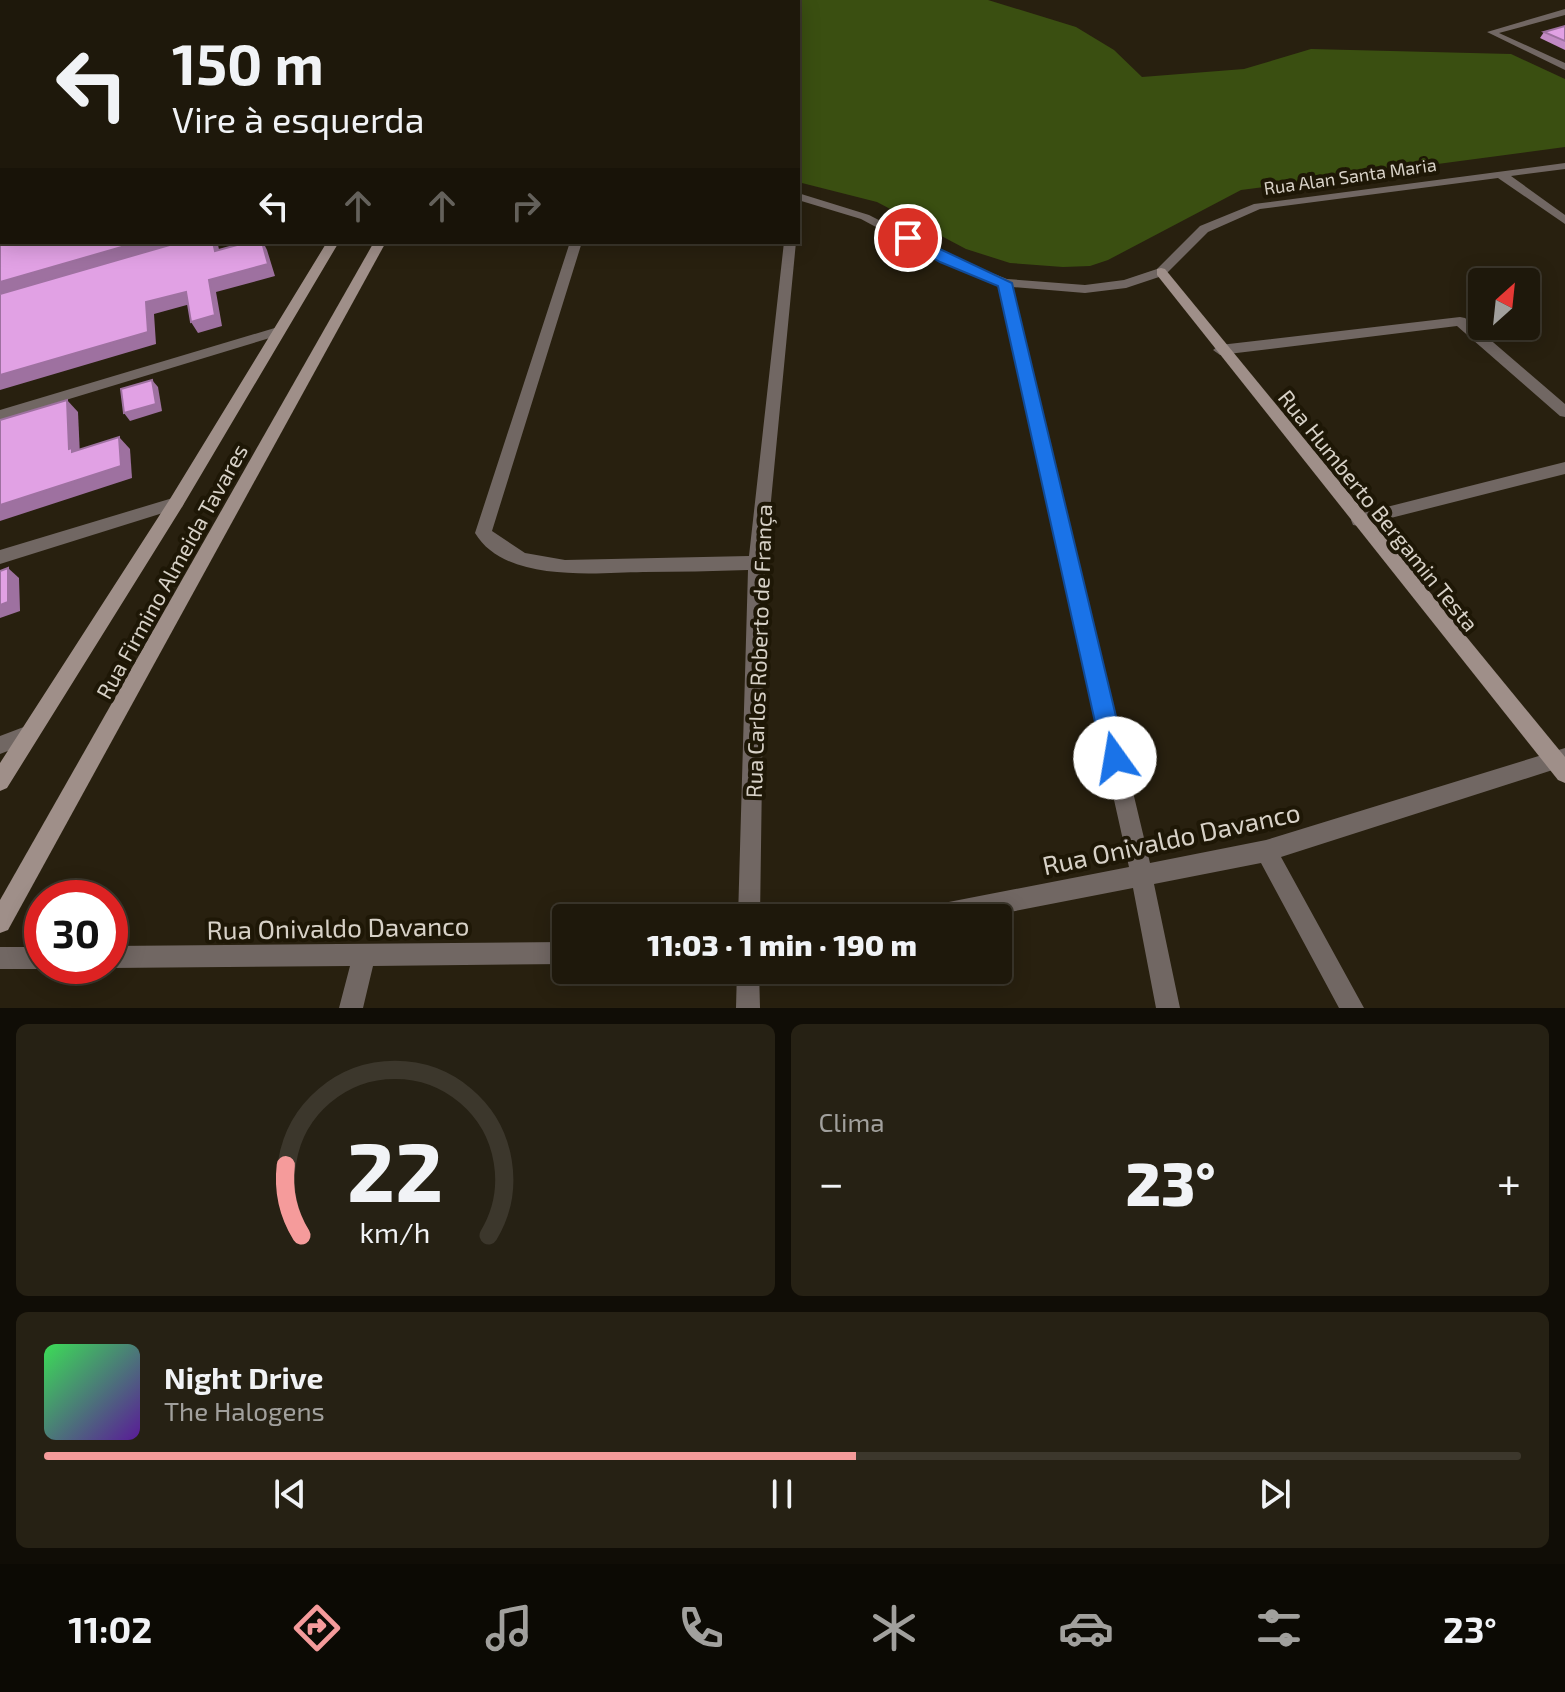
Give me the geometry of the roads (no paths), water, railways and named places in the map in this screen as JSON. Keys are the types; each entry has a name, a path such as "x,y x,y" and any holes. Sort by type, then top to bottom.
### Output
{"street":[{"path":"1565,12 1491,32 1565,67"},
{"name":"Rua Alan Santa Maria","path":"1161,272 1204,229 1258,206 1565,166"},
{"path":"1500,174 1565,220"},
{"path":"800,197 865,217 945,259 1005,283 1047,288 1096,288 1145,279 1161,272"},
{"name":"Rua Firmino Almeida Tavares","path":"0,781 176,503 332,244"},
{"name":"Rua Firmino Almeida Tavares","path":"0,922 379,244"},
{"path":"575,244 483,533 507,554 536,563 565,567 757,563"},
{"name":"Rua Carlos Roberto de França","path":"749,904 757,563 790,244"},
{"name":"Rua Humberto Bergamin Testa","path":"1161,272 1220,350 1561,764"},
{"path":"1005,283 1142,876 1168,1008"},
{"path":"1220,350 1460,321 1565,412"},
{"path":"0,415 278,331"},
{"path":"1359,520 1565,468"},
{"path":"0,557 176,503"},
{"path":"0,745 29,734"},
{"name":"Rua Onivaldo Davanco","path":"996,904 1266,851 1561,764"},
{"path":"1266,851 1352,1008"},
{"name":"Rua Onivaldo Davanco","path":"128,957 552,953"},
{"path":"351,1008 365,954"},
{"path":"0,958 24,958"},
{"path":"748,984 748,1008"}]}
